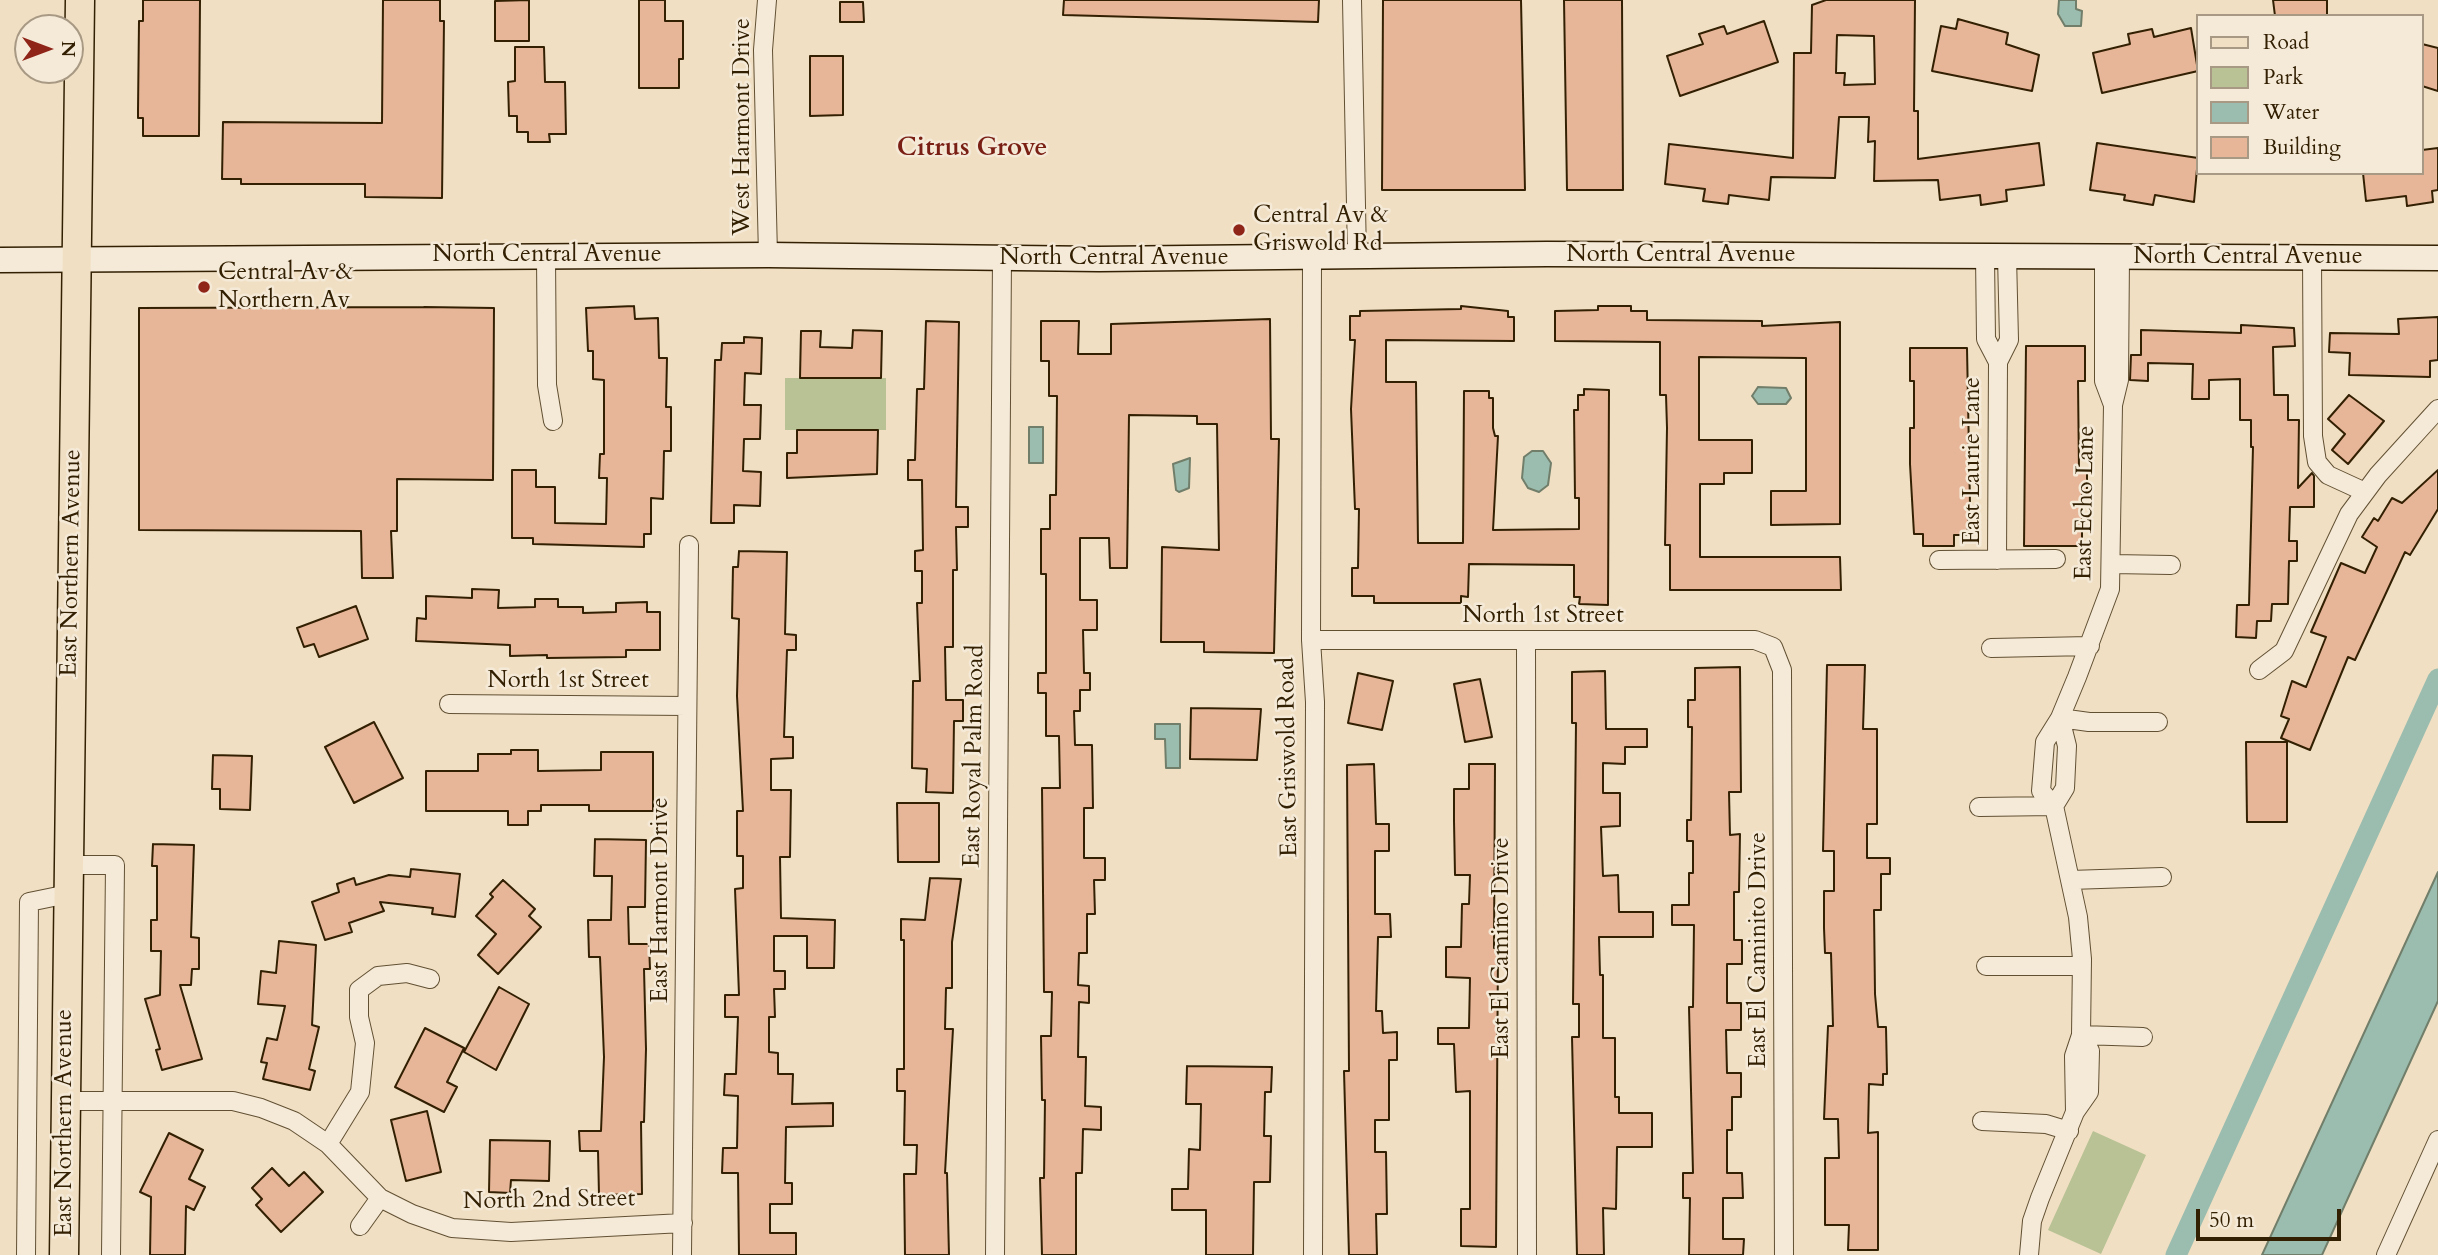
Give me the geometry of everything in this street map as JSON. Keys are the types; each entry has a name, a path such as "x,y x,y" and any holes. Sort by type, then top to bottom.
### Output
{"main road":[{"name":"East Northern Avenue","path":"64,1255 80,0"},
{"name":"North Central Avenue","path":"0,260 768,254 1312,258 1547,254 2438,258"}],"street":[{"name":"West Harmont Drive","path":"767,0 764,61 768,254"},
{"path":"1352,0 1357,257"},
{"path":"546,256 547,385 553,421"},
{"name":"East Laurie Lane","path":"1996,256 1986,339 1997,362 1997,560"},
{"name":"East Echo Lane","path":"2029,1255 2032,1222 2075,1112 2074,1056 2081,1035 2082,966 2070,880 2054,806 2041,791 2045,742 2060,718 2110,589 2113,405 2104,381 2112,256"},
{"name":"East Royal Palm Road","path":"995,1255 1002,257"},
{"path":"2312,257 2313,436 2317,462 2328,475 2365,492"},
{"name":"East Griswold Road","path":"1312,258 1311,640 1315,702 1313,1255"},
{"path":"2259,670 2284,651 2349,514 2365,492 2438,410"},
{"name":"East Harmont Drive","path":"682,1255 689,545"},
{"name":"East Laurie Lane","path":"1939,560 2056,559"},
{"path":"2112,565 2171,565"},
{"name":"North 1st Street","path":"1311,640 1755,640 1773,647"},
{"name":"East El Camino Drive","path":"1526,640 1527,1255"},
{"path":"1991,649 2090,646"},
{"name":"East El Caminito Drive","path":"1773,647 1782,670 1784,1255"},
{"name":"North 1st Street","path":"449,704 687,706"},
{"path":"2060,718 2089,722 2158,722"},
{"path":"1979,807 2054,806"},
{"name":"East Northern Avenue","path":"68,865 115,865 111,1255"},
{"path":"2070,880 2162,877"},
{"name":"East Northern Avenue","path":"26,1255 29,902 68,894"},
{"path":"1986,966 2082,966"},
{"path":"328,1144 360,1092 365,1043 359,1017 359,990 378,976 407,973 430,979"},
{"path":"2081,1035 2143,1037"},
{"name":"North 2nd Street","path":"65,1101 233,1101 261,1108 294,1121 328,1144 380,1198 412,1214 452,1228 511,1232 683,1223"},
{"path":"1982,1121 2046,1124 2069,1131"},
{"path":"2386,1255 2437,1144"},
{"path":"360,1226 380,1198"}],"green space":[{"path":"785,378 886,378 886,430 785,430"},
{"path":"2093,1131 2146,1155 2101,1254 2048,1230"}],"water":[{"path":"2059,0 2076,0 2076,9 2082,11 2081,26 2065,26 2058,14"},
{"path":"1758,387 1786,388 1791,398 1786,404 1758,404 1752,396"},
{"path":"1029,427 1043,427 1043,463 1029,463"},
{"path":"1532,451 1543,451 1551,463 1548,485 1539,492 1528,488 1522,478 1524,457"},
{"path":"1190,458 1189,488 1179,492 1176,490 1173,464"},
{"path":"1155,724 1180,724 1180,768 1166,768 1165,739 1155,739"},
{"path":"2438,872 2438,1001 2322,1255 2262,1255"}],"building":[{"path":"143,0 200,0 199,136 143,136 143,118 138,118 138,110 139,21 143,21"},
{"path":"383,0 440,0 440,21 444,21 442,198 365,197 365,184 241,184 241,179 222,179 223,122 382,123"},
{"path":"529,0 529,41 495,41 495,1"},
{"path":"639,0 665,0 665,21 683,21 683,59 679,59 679,88 639,88"},
{"path":"1064,0 1319,0 1318,22 1063,15"},
{"path":"1383,0 1521,0 1525,190 1382,190"},
{"path":"1564,0 1622,0 1623,190 1567,190"},
{"path":"1826,0 1915,0 1914,111 1918,111 1918,159 2039,143 2044,185 2006,190 2007,201 1981,205 1980,195 1940,200 1938,180 1874,181 1875,141 1868,142 1869,117 1839,117 1835,178 1771,177 1769,200 1729,195 1728,204 1703,201 1705,189 1665,184 1669,144 1793,158 1794,53 1811,53 1812,5","holes":["1837,35 1874,36 1875,84 1844,85 1845,73 1836,73"]},
{"path":"2273,0 2327,0 2327,14 2275,14"},
{"path":"840,2 863,2 864,22 840,22"},
{"path":"1958,19 2008,33 2006,44 2039,55 2032,91 1932,71 1941,26 1956,29"},
{"path":"1764,21 1778,62 1680,96 1667,56 1703,44 1699,34 1724,26 1727,34"},
{"path":"2191,28 2196,71 2102,93 2093,53 2130,44 2128,34 2152,29 2154,37"},
{"path":"2424,44 2438,48 2438,91 2424,87"},
{"path":"515,47 544,47 545,82 565,82 566,134 549,134 550,142 528,142 528,132 517,132 517,116 509,116 508,82 515,81"},
{"path":"810,56 843,56 843,115 810,116"},
{"path":"2097,143 2196,158 2194,202 2155,195 2153,205 2124,200 2125,195 2090,190"},
{"path":"2438,148 2438,190 2432,191 2433,202 2407,206 2406,196 2366,201 2363,175 2424,175 2424,150"},
{"path":"634,306 635,319 658,318 659,358 667,358 666,407 671,407 671,451 664,451 663,499 651,498 651,534 644,534 644,547 533,544 533,538 512,538 512,470 536,470 536,487 555,487 555,523 606,524 607,478 599,478 600,454 604,454 604,380 593,379 593,351 588,351 586,308"},
{"path":"1461,306 1508,311 1508,317 1514,317 1514,341 1386,340 1386,382 1416,382 1418,543 1463,543 1464,391 1489,391 1489,398 1493,398 1493,428 1495,436 1498,436 1493,530 1579,529 1579,498 1575,498 1574,410 1578,410 1578,395 1584,395 1584,389 1609,390 1608,605 1579,604 1580,597 1574,597 1574,565 1469,564 1468,597 1461,596 1461,603 1374,603 1374,596 1352,596 1352,568 1358,568 1359,509 1355,509 1351,409 1355,340 1350,340 1350,316 1360,316 1360,311 1461,309"},
{"path":"1598,306 1631,306 1631,311 1647,311 1647,320 1762,321 1762,326 1840,322 1840,524 1771,525 1771,491 1806,491 1806,358 1699,357 1699,440 1752,440 1752,473 1724,473 1724,484 1700,484 1700,557 1840,557 1841,590 1670,590 1670,545 1665,545 1666,395 1660,395 1660,342 1555,341 1555,311 1598,310"},
{"path":"139,308 494,308 493,480 397,479 397,531 391,531 393,578 362,578 361,531 139,530"},
{"path":"2438,317 2438,360 2430,361 2430,377 2349,375 2350,353 2329,352 2330,333 2399,334 2398,319"},
{"path":"1270,319 1271,439 1279,439 1274,653 1204,652 1204,642 1161,642 1162,547 1219,550 1217,424 1197,424 1197,416 1129,415 1127,568 1110,568 1109,538 1080,538 1080,600 1097,600 1097,630 1083,630 1084,673 1090,673 1090,690 1080,690 1080,711 1074,711 1075,745 1092,745 1093,808 1084,808 1084,858 1105,858 1105,880 1094,880 1095,914 1087,914 1087,953 1079,953 1078,985 1089,986 1089,1003 1079,1002 1078,1057 1086,1057 1085,1106 1101,1107 1101,1130 1083,1129 1082,1173 1076,1173 1076,1255 1042,1255 1040,1178 1044,1178 1045,1100 1042,1100 1041,1036 1051,1036 1052,992 1044,992 1042,788 1060,788 1059,736 1046,736 1046,693 1038,693 1038,673 1046,673 1046,574 1041,574 1041,529 1050,529 1050,495 1056,495 1057,396 1049,396 1049,361 1041,361 1041,321 1079,321 1078,354 1111,354 1111,324"},
{"path":"926,321 959,322 956,507 968,507 968,527 956,527 953,647 945,647 946,700 963,700 963,721 954,721 953,793 926,792 927,769 912,768 913,681 920,681 917,603 922,603 922,571 915,571 915,551 923,550 922,480 908,480 908,460 915,460 917,389 924,389"},
{"path":"2241,325 2294,328 2295,346 2273,347 2274,395 2288,395 2288,420 2299,420 2298,488 2312,473 2314,476 2314,507 2290,507 2289,541 2297,541 2297,561 2289,561 2288,604 2272,604 2271,621 2257,621 2256,638 2236,637 2237,605 2249,605 2253,447 2251,420 2240,420 2240,379 2209,380 2209,399 2192,399 2193,364 2148,363 2148,381 2130,380 2131,355 2141,355 2141,330 2241,333"},
{"path":"853,330 882,331 881,378 800,378 801,331 821,331 820,347 852,348"},
{"path":"744,337 762,338 761,374 745,373 744,405 761,405 760,439 744,439 743,471 761,472 760,506 734,505 734,523 711,523 715,360 721,360 722,343 744,343"},
{"path":"2026,346 2085,346 2085,381 2078,381 2079,471 2087,471 2087,491 2082,491 2082,546 2024,546"},
{"path":"1910,348 1967,348 1970,505 1967,535 1954,535 1954,546 1923,546 1923,534 1914,534 1910,428 1914,428 1914,381 1910,381"},
{"path":"2349,395 2384,421 2348,464 2332,450 2345,434 2328,419"},
{"path":"797,430 878,430 877,474 787,478 787,453 797,453"},
{"path":"2438,470 2438,509 2410,555 2405,552 2355,660 2348,657 2310,750 2281,738 2289,719 2281,716 2292,681 2306,687 2326,637 2311,632 2341,563 2365,573 2377,547 2362,537 2374,518 2378,521 2392,498 2402,503"},
{"path":"739,551 787,552 785,634 796,635 796,650 787,650 784,737 793,737 793,758 771,759 771,790 791,790 790,857 780,857 781,918 835,920 834,968 807,968 807,936 774,936 774,971 785,971 785,989 774,989 775,1017 769,1017 769,1052 778,1053 778,1074 793,1074 792,1104 833,1103 833,1126 786,1127 785,1183 792,1183 792,1204 770,1204 770,1233 796,1233 796,1255 739,1255 738,1173 722,1173 723,1148 737,1148 738,1096 724,1095 725,1074 736,1074 738,1017 725,1017 725,995 739,995 735,889 743,888 743,856 737,856 737,811 743,811 737,696 739,619 732,618 733,567 738,567"},
{"path":"472,589 499,590 498,608 535,607 535,599 558,599 558,607 583,607 583,613 616,612 616,603 647,602 647,612 660,612 660,650 626,650 626,657 547,658 547,655 510,656 510,645 416,641 417,618 426,619 426,596 472,598"},
{"path":"356,606 368,639 319,657 314,644 304,647 297,628"},
{"path":"1827,665 1865,665 1863,729 1877,729 1877,824 1867,824 1867,858 1890,858 1890,874 1881,874 1881,910 1874,910 1875,994 1878,1027 1886,1027 1887,1074 1883,1074 1883,1085 1869,1084 1868,1133 1878,1132 1878,1250 1848,1250 1849,1225 1825,1225 1825,1158 1839,1158 1838,1119 1824,1119 1828,1026 1833,1026 1831,953 1825,953 1824,891 1834,891 1834,851 1823,851"},
{"path":"1740,667 1741,792 1729,792 1730,835 1740,834 1739,892 1734,892 1734,940 1742,940 1742,964 1727,964 1727,1003 1741,1003 1741,1030 1726,1030 1727,1073 1741,1073 1741,1097 1732,1097 1732,1130 1727,1130 1727,1173 1742,1173 1743,1198 1723,1198 1723,1239 1744,1239 1743,1255 1689,1255 1690,1198 1683,1198 1683,1173 1693,1173 1689,1007 1693,1007 1694,925 1672,925 1672,905 1689,905 1689,873 1693,873 1693,841 1687,841 1687,820 1691,820 1692,727 1688,727 1688,700 1695,700 1695,668"},
{"path":"1605,671 1606,729 1647,729 1647,747 1625,747 1625,764 1603,763 1603,793 1620,793 1620,826 1601,827 1603,876 1618,875 1619,912 1653,912 1653,937 1599,937 1600,975 1603,975 1603,1038 1615,1038 1615,1097 1619,1097 1619,1113 1652,1113 1652,1147 1617,1147 1616,1209 1603,1208 1604,1255 1577,1255 1572,1037 1579,1037 1579,1004 1573,1004 1576,723 1572,723 1572,672"},
{"path":"1358,673 1393,681 1382,730 1348,723"},
{"path":"1480,679 1492,737 1465,742 1454,684"},
{"path":"1191,708 1261,709 1257,760 1190,759"},
{"path":"374,722 403,778 354,803 325,747"},
{"path":"2246,742 2287,742 2287,822 2247,822"},
{"path":"511,750 538,750 538,771 601,770 601,752 653,752 653,811 589,811 589,805 541,805 541,811 528,811 528,825 508,825 508,811 426,811 426,771 478,771 478,754 511,754"},
{"path":"213,755 252,756 250,810 220,809 220,789 212,789"},
{"path":"1374,764 1376,824 1389,824 1389,851 1375,851 1375,914 1390,914 1391,937 1378,937 1376,1011 1382,1011 1383,1033 1397,1032 1397,1060 1389,1060 1389,1120 1375,1120 1375,1152 1386,1152 1387,1214 1376,1214 1377,1255 1349,1255 1344,1071 1349,1071 1347,765"},
{"path":"1469,764 1495,764 1494,948 1498,948 1496,1247 1461,1246 1461,1209 1470,1209 1470,1091 1456,1092 1454,1044 1438,1044 1438,1028 1469,1028 1470,978 1446,977 1446,947 1461,947 1462,904 1469,904 1470,875 1455,875 1454,789 1469,789"},
{"path":"897,803 939,803 939,862 898,862"},
{"path":"595,839 646,840 645,907 628,907 629,944 649,944 650,969 644,969 646,1049 644,1122 641,1122 642,1194 599,1195 598,1151 580,1151 579,1131 601,1131 604,1057 600,957 589,957 588,920 611,920 612,876 594,876"},
{"path":"153,844 194,845 191,937 199,938 199,969 192,969 191,985 180,985 202,1059 162,1070 156,1050 160,1049 145,999 160,995 161,951 151,951 151,920 157,920 157,866 152,866"},
{"path":"411,869 460,874 455,917 432,914 433,908 380,902 384,911 349,923 352,932 325,940 312,902 339,892 337,884 354,878 356,885 389,875 410,877"},
{"path":"930,878 961,879 952,942 952,988 946,988 945,1029 953,1029 945,1173 949,1255 905,1255 904,1174 916,1174 917,1145 904,1145 905,1091 897,1091 897,1069 904,1069 904,940 901,940 901,919 925,920"},
{"path":"503,880 535,909 529,916 541,927 498,974 478,955 496,934 476,916 493,897 490,894"},
{"path":"279,941 316,945 312,1025 319,1027 309,1069 315,1071 310,1090 263,1079 267,1063 261,1062 267,1038 277,1040 285,1006 258,1004 261,971 276,973"},
{"path":"499,987 529,1004 496,1070 464,1052"},
{"path":"425,1028 464,1048 447,1082 457,1087 444,1112 395,1087"},
{"path":"1187,1066 1272,1067 1271,1092 1265,1092 1264,1136 1271,1136 1270,1182 1254,1182 1253,1255 1206,1255 1206,1210 1172,1210 1172,1189 1188,1189 1189,1149 1200,1150 1201,1104 1186,1104"},
{"path":"427,1111 441,1172 406,1181 391,1120"},
{"path":"169,1133 203,1150 189,1179 205,1187 194,1210 186,1206 185,1255 150,1255 151,1197 140,1192"},
{"path":"490,1140 550,1141 549,1181 511,1180 510,1193 489,1192"},
{"path":"272,1168 289,1186 304,1172 323,1192 281,1232 256,1205 262,1199 252,1188"}],"waterway":[{"path":"2176,1255 2438,679"}],"place":[{"name":"Central Av & Griswold Rd","path":"1239,230"},
{"name":"Central Av & Northern Av","path":"204,287"}],"district":[{"name":"Citrus Grove","path":"972,149"}]}
